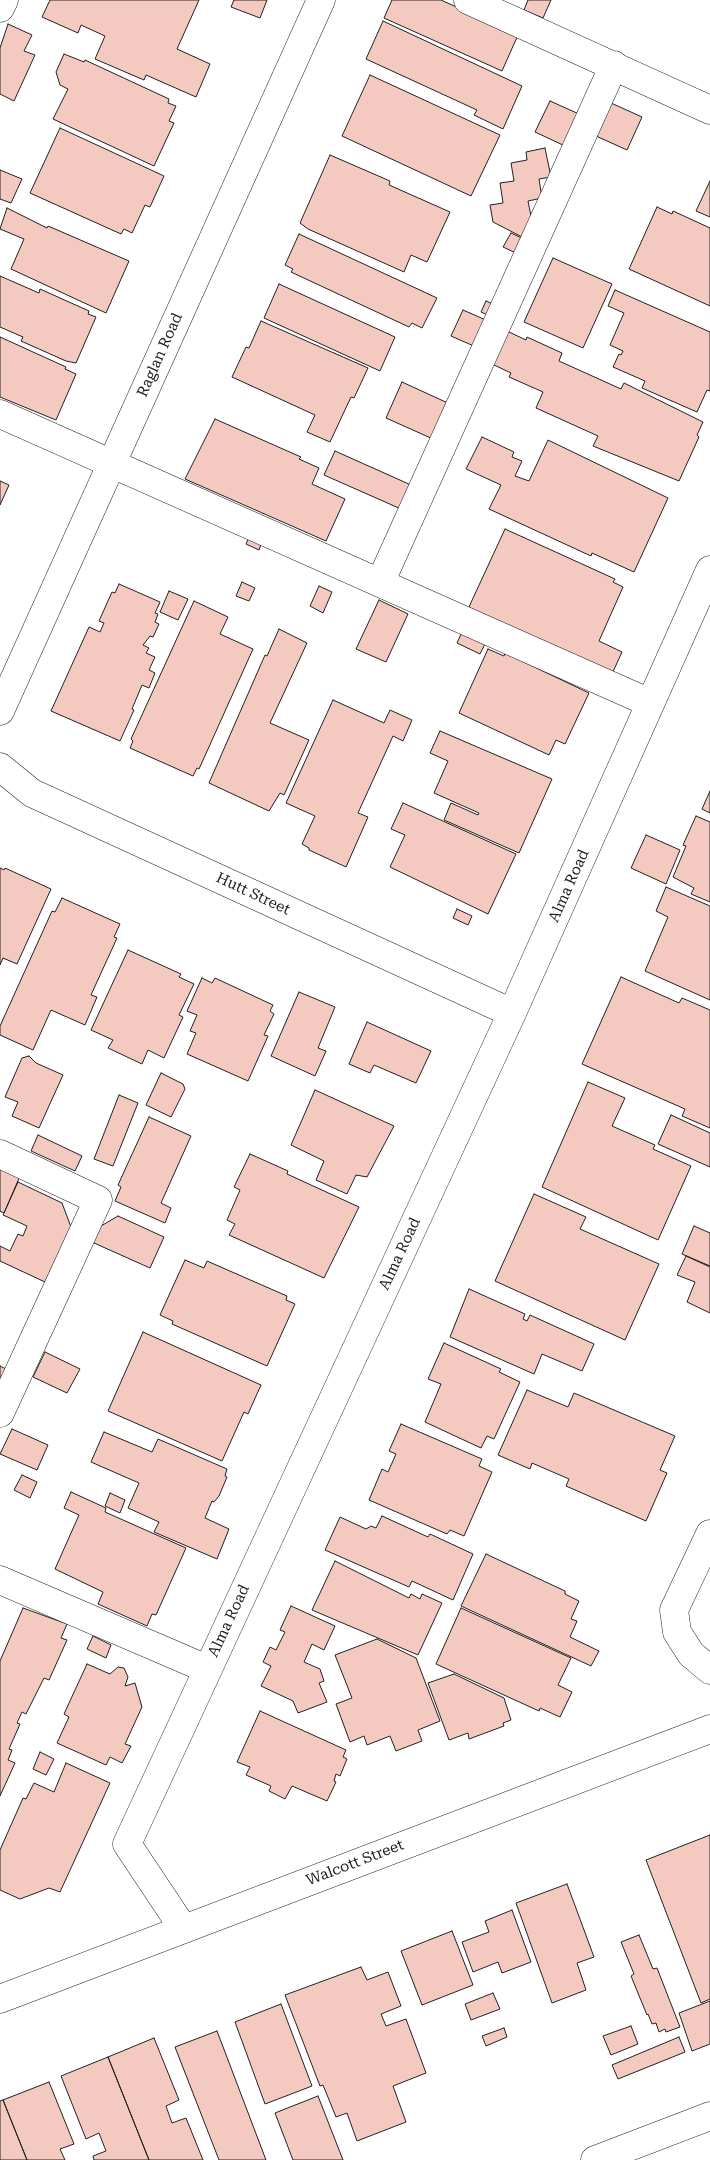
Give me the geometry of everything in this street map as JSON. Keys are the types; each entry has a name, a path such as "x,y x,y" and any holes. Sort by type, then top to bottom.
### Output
{"street":[{"path":"0,8 4,0"},
{"name":"Raglan Road","path":"0,711 321,0"},
{"path":"468,0 710,110"},
{"path":"380,583 614,65"},
{"path":"0,414 650,703"},
{"name":"Alma Road","path":"183,1928 127,1844 512,1013 710,570"},
{"name":"Hutt Street","path":"0,767 32,793 512,1013"},
{"path":"0,1154 98,1200 0,1413"},
{"path":"701,1662 677,1632 674,1610 710,1534"},
{"path":"0,1580 207,1669"},
{"name":"Walcott Street","path":"0,1999 710,1729"},
{"path":"596,2160 710,2116"}],"building":[{"path":"50,0 199,0 177,49 210,64 196,97 146,75 144,80 95,59 105,36 81,25 78,33 42,17"},
{"path":"234,0 267,0 260,18 231,7"},
{"path":"392,0 441,0 518,35 502,71 384,18"},
{"path":"528,0 551,0 543,18 524,10"},
{"path":"383,21 522,86 503,129 474,115 477,110 366,59"},
{"path":"8,24 32,35 24,51 35,55 14,101 0,94 0,48"},
{"path":"64,54 84,62 85,60 169,99 168,103 176,106 169,121 174,123 154,166 53,119 68,89 60,85 56,72"},
{"path":"370,75 500,135 471,196 342,136"},
{"path":"550,101 579,114 565,146 535,132"},
{"path":"611,103 642,117 627,150 596,136"},
{"path":"60,128 164,176 150,207 145,205 132,233 124,229 121,234 30,193"},
{"path":"545,148 551,177 539,179 542,198 528,201 533,226 526,239 493,222 490,205 503,203 500,183 514,181 511,163 527,160 526,152"},
{"path":"330,155 390,181 389,185 450,212 427,262 411,255 404,272 308,229 300,223"},
{"path":"0,170 22,179 11,203 0,199"},
{"path":"710,181 710,217 696,211"},
{"path":"657,207 672,214 673,211 710,228 710,306 629,269"},
{"path":"7,208 47,228 48,226 129,261 106,313 11,269 24,239 0,229"},
{"path":"511,233 526,240 518,254 503,247"},
{"path":"299,234 437,298 422,328 412,323 409,327 291,272 293,269 285,265"},
{"path":"553,258 612,284 583,348 524,322"},
{"path":"0,276 39,293 40,289 89,311 88,314 96,317 76,363 66,361 21,341 23,337 0,327"},
{"path":"279,284 395,337 380,371 264,318"},
{"path":"615,290 710,332 710,391 707,390 697,412 642,388 645,381 613,367 619,354 621,355 623,351 610,345 624,313 608,306"},
{"path":"486,301 495,305 490,316 481,312"},
{"path":"463,310 488,321 476,347 451,336"},
{"path":"261,321 368,368 354,398 351,397 330,442 307,432 315,415 232,377 246,347 249,348"},
{"path":"507,331 526,340 527,337 562,353 559,361 621,389 624,383 703,422 697,435 699,437 679,481 593,446 598,436 536,408 543,392 509,377 511,373 492,364"},
{"path":"0,337 66,367 65,369 76,374 56,420 0,397"},
{"path":"402,382 450,404 433,439 386,418"},
{"path":"215,419 301,457 299,459 319,468 312,484 345,499 326,541 185,479"},
{"path":"482,437 514,452 512,457 522,461 515,476 529,481 548,440 668,498 634,572 592,553 591,556 489,509 501,485 466,469"},
{"path":"335,451 411,485 401,509 324,475"},
{"path":"0,481 9,485 0,505"},
{"path":"505,529 615,579 613,582 623,587 599,641 622,652 612,674 468,609"},
{"path":"250,535 262,541 259,550 246,544"},
{"path":"242,582 255,588 249,601 236,596"},
{"path":"119,584 160,602 155,613 158,614 155,622 159,624 153,637 150,636 143,645 149,648 146,653 155,657 149,670 155,673 149,688 142,685 132,709 134,710 120,741 51,711 89,627 100,632 104,623 99,621 112,592 115,593"},
{"path":"319,586 332,592 323,613 310,606"},
{"path":"169,591 188,599 178,620 160,612"},
{"path":"379,600 408,614 386,662 356,649"},
{"path":"194,601 228,617 220,634 253,649 199,769 197,768 193,776 130,748 133,741 131,739"},
{"path":"279,629 307,643 270,723 309,740 284,795 280,793 269,811 209,783 265,655 267,656"},
{"path":"463,630 486,642 480,654 457,643"},
{"path":"488,649 504,656 505,653 589,693 565,744 556,740 549,755 459,713"},
{"path":"333,700 384,723 390,710 412,720 403,741 393,736 358,813 368,817 346,867 309,850 309,848 302,844 315,816 286,803"},
{"path":"440,731 552,779 519,853 444,820 451,803 478,815 479,813 434,793 448,761 430,753"},
{"path":"710,791 710,813 702,809"},
{"path":"403,803 516,854 488,914 390,867 405,835 391,829"},
{"path":"696,816 710,822 710,902 691,894 694,888 673,877 686,846 683,845"},
{"path":"646,835 680,850 666,884 631,868"},
{"path":"0,868 4,870 5,868 51,889 17,964 3,958 0,965"},
{"path":"666,887 710,906 710,1000 645,971 668,917 656,911"},
{"path":"62,898 120,924 114,937 117,938 91,995 97,997 85,1025 51,1010 33,1050 0,1035 0,1026 52,911 55,912"},
{"path":"457,909 472,916 468,925 453,918"},
{"path":"128,950 181,974 179,977 194,984 179,1015 183,1017 164,1058 148,1050 142,1064 108,1048 113,1040 91,1030"},
{"path":"621,977 679,1003 682,998 710,1010 710,1128 682,1116 685,1109 582,1064"},
{"path":"202,978 212,983 215,978 273,1005 270,1011 274,1014 264,1035 268,1036 248,1081 187,1054 196,1033 190,1031 197,1015 187,1011"},
{"path":"299,992 335,1007 318,1048 326,1051 315,1076 271,1056"},
{"path":"367,1022 431,1051 416,1083 374,1065 370,1073 349,1064"},
{"path":"29,1056 36,1063 63,1075 39,1128 12,1116 18,1102 5,1097 22,1058"},
{"path":"161,1073 183,1084 185,1089 171,1117 146,1105"},
{"path":"588,1082 625,1098 612,1126 655,1145 653,1149 691,1166 658,1240 542,1187"},
{"path":"315,1090 394,1126 367,1177 356,1175 347,1194 316,1180 324,1161 291,1145"},
{"path":"119,1095 138,1103 113,1166 94,1159"},
{"path":"671,1115 710,1133 710,1167 658,1144"},
{"path":"149,1117 191,1136 161,1203 171,1208 165,1223 115,1201 121,1187 118,1185"},
{"path":"38,1135 82,1156 75,1171 31,1151"},
{"path":"250,1154 288,1171 287,1174 359,1207 324,1278 229,1235 235,1224 227,1220 240,1190 234,1187"},
{"path":"0,1167 20,1176 4,1213 0,1211"},
{"path":"18,1182 62,1203 71,1227 45,1282 0,1261 0,1246 10,1251 18,1234 23,1236 27,1226 3,1215"},
{"path":"534,1194 586,1217 580,1229 659,1264 625,1340 495,1281"},
{"path":"118,1216 164,1237 150,1268 94,1243 91,1232 94,1223 101,1226"},
{"path":"694,1226 710,1233 710,1266 682,1254"},
{"path":"686,1256 710,1267 710,1313 687,1302 695,1282 677,1275"},
{"path":"185,1260 204,1268 207,1261 287,1296 286,1300 295,1304 267,1366 172,1324 173,1321 160,1315"},
{"path":"469,1289 525,1314 523,1319 527,1321 530,1315 594,1344 582,1371 542,1354 534,1374 450,1337"},
{"path":"143,1332 261,1385 248,1414 244,1412 222,1461 108,1411"},
{"path":"444,1343 501,1369 499,1372 520,1382 494,1439 487,1436 481,1448 425,1422 441,1384 428,1379"},
{"path":"45,1352 80,1369 67,1393 33,1377"},
{"path":"0,1366 8,1370 0,1388"},
{"path":"527,1390 568,1407 574,1393 675,1436 660,1470 667,1473 646,1521 566,1486 569,1479 532,1463 530,1469 498,1455"},
{"path":"401,1424 482,1459 479,1466 492,1472 464,1536 450,1530 447,1534 369,1500 382,1469 388,1472 396,1454 389,1451"},
{"path":"12,1429 48,1445 37,1470 0,1454"},
{"path":"104,1432 152,1452 158,1439 227,1469 225,1476 227,1477 219,1496 214,1502 212,1501 205,1518 229,1529 217,1559 154,1532 159,1522 128,1508 139,1483 91,1462"},
{"path":"22,1475 37,1482 30,1498 14,1490"},
{"path":"71,1492 106,1508 105,1512 186,1548 156,1615 152,1614 147,1626 98,1604 103,1592 55,1569 79,1515 64,1508"},
{"path":"110,1493 125,1500 120,1513 105,1506"},
{"path":"382,1516 428,1537 430,1534 473,1554 453,1600 412,1581 409,1587 325,1550 340,1517 366,1529 371,1526 376,1528"},
{"path":"486,1554 565,1591 565,1594 579,1601 571,1619 577,1621 570,1637 599,1651 591,1666 461,1606"},
{"path":"335,1561 409,1598 411,1594 420,1599 422,1594 442,1603 418,1655 312,1610"},
{"path":"291,1606 335,1626 324,1650 312,1644 304,1662 320,1669 324,1681 319,1683 327,1702 298,1713 293,1701 261,1686 271,1666 263,1662 270,1647 276,1650 285,1632 280,1630"},
{"path":"23,1608 67,1624 61,1638 67,1640 49,1680 44,1678 26,1714 22,1712 17,1723 20,1724 9,1749 12,1750 8,1760 15,1763 0,1796 0,1661"},
{"path":"461,1608 571,1658 558,1685 572,1692 560,1717 540,1708 539,1711 436,1664"},
{"path":"93,1636 111,1645 106,1658 87,1649"},
{"path":"377,1639 416,1658 440,1721 418,1730 422,1741 396,1751 390,1736 367,1745 364,1736 350,1742 336,1704 352,1698 335,1655"},
{"path":"87,1664 110,1674 118,1667 124,1668 128,1677 125,1686 135,1683 142,1707 125,1744 131,1746 122,1763 110,1757 106,1765 57,1743 69,1717 64,1714"},
{"path":"454,1674 504,1698 511,1720 503,1723 504,1726 469,1739 468,1733 449,1740 428,1683"},
{"path":"260,1711 346,1750 343,1757 347,1759 340,1776 336,1774 334,1781 336,1782 327,1801 292,1786 285,1799 269,1791 271,1786 246,1775 250,1767 237,1762"},
{"path":"40,1752 54,1759 46,1775 33,1769"},
{"path":"66,1763 110,1783 60,1892 49,1888 20,1899 0,1890 0,1850 23,1798 26,1799 34,1783 54,1792"},
{"path":"710,1835 710,1999 701,2003 646,1860"},
{"path":"567,1884 594,1957 577,1963 586,1990 552,2003 516,1903"},
{"path":"512,1910 531,1962 502,1973 498,1962 473,1972 462,1942 489,1932 485,1921"},
{"path":"452,1931 473,1985 422,2005 401,1951"},
{"path":"639,1935 653,1969 657,1968 680,2027 666,2032 665,2029 659,2032 656,2023 652,2024 647,2015 631,1976 634,1974 621,1942"},
{"path":"361,1967 367,1980 388,1972 401,2006 381,2014 386,2026 406,2019 426,2073 393,2086 406,2122 357,2141 347,2113 336,2117 323,2085 320,2086 285,1995"},
{"path":"493,1993 500,2009 471,2020 465,2004"},
{"path":"710,2001 710,2044 692,2051 679,2013"},
{"path":"281,2004 312,2086 265,2104 235,2022"},
{"path":"631,2026 638,2044 611,2055 603,2036"},
{"path":"504,2028 507,2037 486,2046 482,2036"},
{"path":"217,2031 266,2160 219,2160 175,2047"},
{"path":"679,2037 685,2052 618,2079 612,2065"},
{"path":"154,2038 179,2100 166,2106 172,2123 186,2118 203,2160 149,2160 108,2057"},
{"path":"108,2057 149,2160 94,2160 93,2156 106,2151 99,2133 86,2139 61,2076"},
{"path":"49,2082 74,2144 60,2149 65,2160 27,2160 3,2100"},
{"path":"318,2096 343,2160 293,2160 275,2113"},
{"path":"3,2100 27,2160 0,2160 0,2101"}]}
